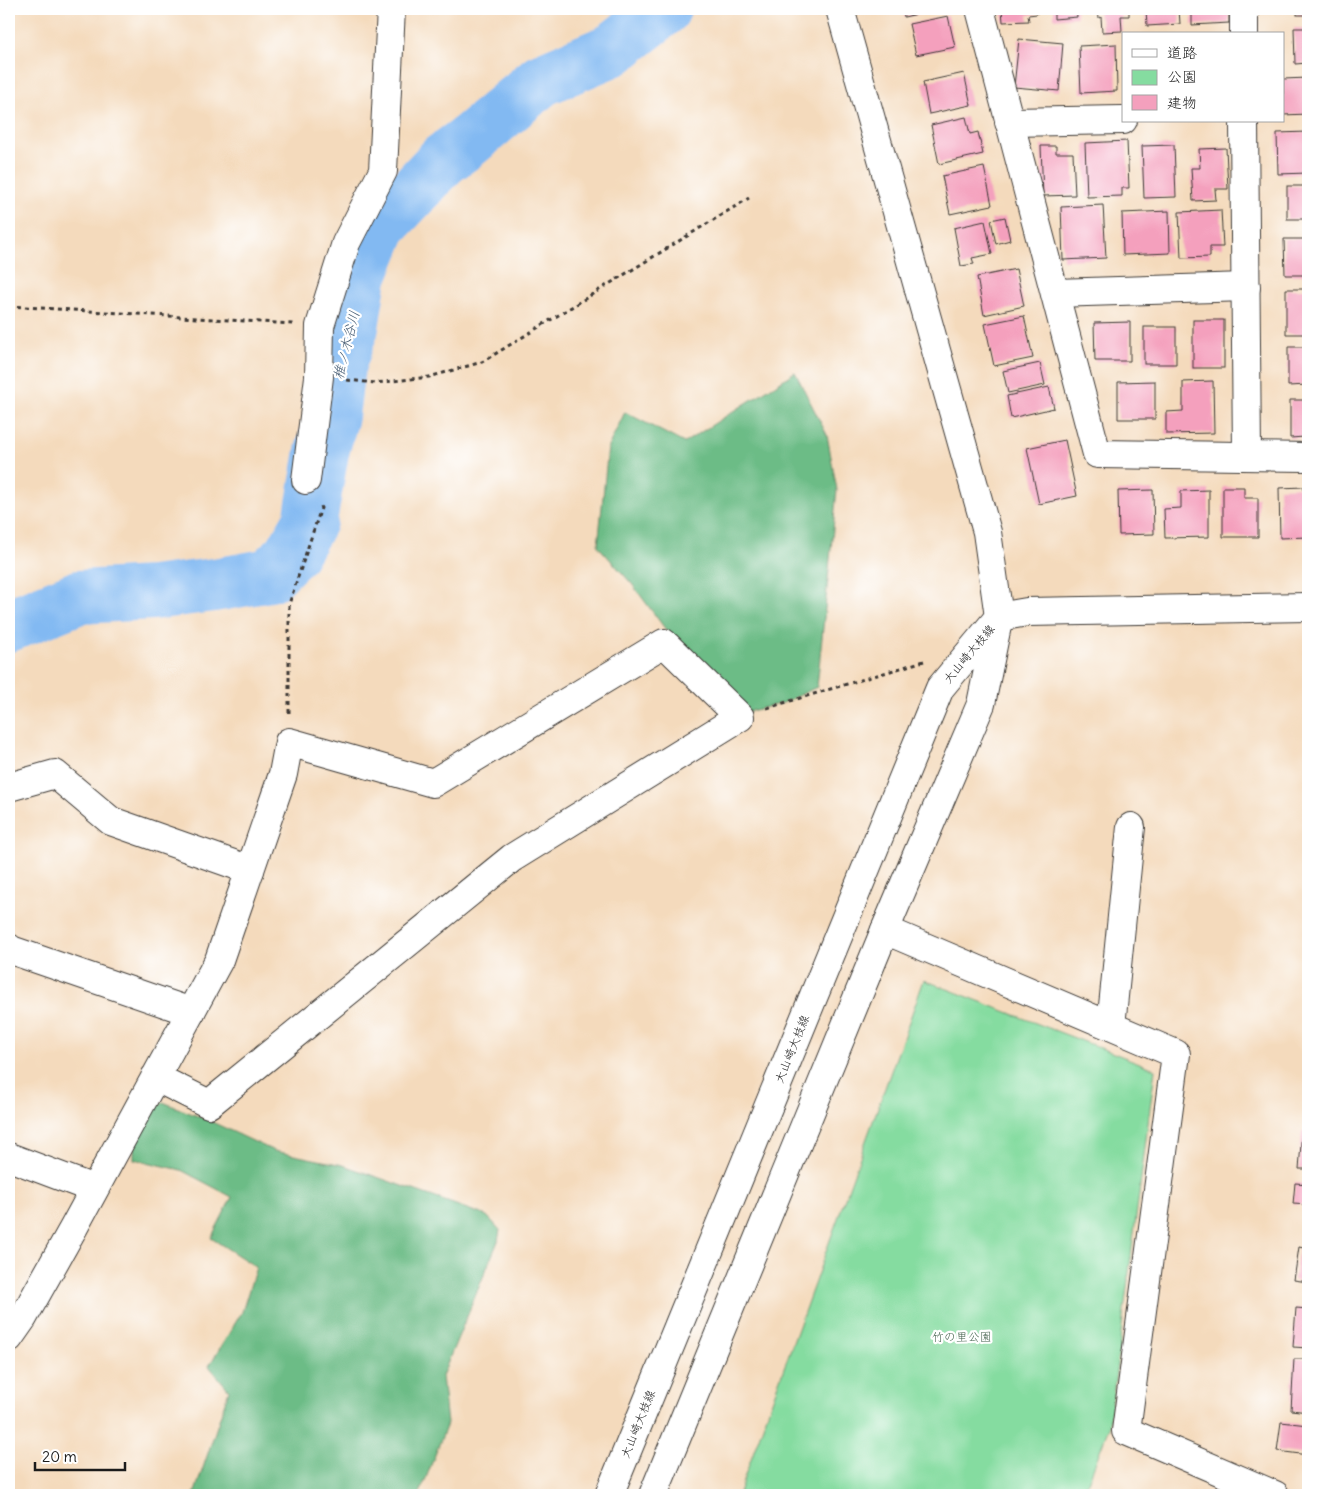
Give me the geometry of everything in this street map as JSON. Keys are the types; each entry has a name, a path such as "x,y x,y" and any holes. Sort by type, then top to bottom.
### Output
{"street":[{"path":"306,480 319,377 320,326 346,243 383,171 391,9"},
{"path":"840,9 987,532 999,617"},
{"path":"980,9 1097,454 1308,457"},
{"path":"1244,9 1244,32"},
{"path":"1010,122 1122,120"},
{"path":"1244,122 1247,456"},
{"path":"1054,293 1246,287"},
{"name":"大山崎大枝線","path":"609,1495 940,688 999,617 1027,612 1308,608"},
{"name":"大山崎大枝線","path":"653,1495 885,930 981,704 999,617"},
{"path":"9,1338 23,1318 155,1077 220,960 283,774 289,742 433,783 664,643 740,717 512,858 209,1104 155,1077"},
{"path":"9,787 55,774 111,821 250,870"},
{"path":"1111,1026 1131,827"},
{"path":"885,930 1176,1054 1126,1431 1274,1495"},
{"path":"9,948 191,1012"},
{"path":"9,1157 94,1189"}],"path":[{"path":"319,377 375,383 429,377 482,362 750,198"},
{"path":"9,306 320,326"},
{"path":"289,742 290,604 320,508 306,480"},
{"path":"740,717 927,660"}],"green space":[{"path":"795,372 827,435 837,490 817,687 783,703 747,712 666,630 632,584 598,546 608,447 625,412 684,443"},
{"name":"竹の里公園","path":"924,980 1155,1069 1109,1427 1083,1495 738,1495"},
{"path":"163,1102 210,1121 274,1151 343,1165 487,1216 500,1230 498,1241 442,1376 447,1424 418,1495 194,1495 229,1390 209,1366 242,1312 256,1267 211,1238 232,1197 181,1170 134,1159 134,1143 152,1111"}],"building":[{"path":"903,9 937,9 937,10 904,17"},
{"path":"1002,9 1037,9 1037,14 1028,15 1029,21 1003,22"},
{"path":"1054,9 1076,9 1077,17 1054,19"},
{"path":"1098,9 1129,9 1129,16 1121,16 1122,31 1102,32 1101,17 1099,18"},
{"path":"1146,9 1179,9 1180,24 1147,26"},
{"path":"1192,9 1229,9 1229,23 1192,25"},
{"path":"1297,9 1308,9 1308,15 1297,15"},
{"path":"948,16 955,47 916,55 909,24"},
{"path":"1294,28 1308,28 1308,63 1295,64"},
{"path":"1019,39 1063,43 1059,91 1014,87"},
{"path":"1116,44 1117,91 1081,93 1079,46"},
{"path":"964,73 971,105 929,114 923,82"},
{"path":"1308,78 1308,114 1284,115 1284,79"},
{"path":"966,117 970,134 978,132 983,154 939,164 931,125"},
{"path":"1308,132 1308,173 1278,174 1277,133"},
{"path":"1127,141 1129,188 1122,188 1122,196 1087,197 1085,143"},
{"path":"1174,145 1176,197 1144,198 1142,146"},
{"path":"1041,146 1056,146 1056,153 1073,153 1075,195 1043,196"},
{"path":"1226,148 1228,189 1215,189 1216,200 1193,201 1191,168 1200,168 1199,149"},
{"path":"984,167 992,205 950,214 942,176"},
{"path":"1287,186 1308,186 1308,219 1287,219"},
{"path":"1103,205 1106,258 1063,260 1061,207"},
{"path":"1221,210 1223,247 1210,247 1210,257 1181,258 1179,212"},
{"path":"1169,211 1170,253 1123,255 1122,213"},
{"path":"1005,217 1010,240 996,244 991,220"},
{"path":"985,221 992,254 972,258 974,264 961,266 954,228"},
{"path":"1284,239 1308,239 1308,275 1285,275"},
{"path":"1016,269 1024,306 984,315 977,277"},
{"path":"1286,289 1308,289 1308,323 1306,334 1286,334"},
{"path":"1024,316 1033,358 994,366 985,324"},
{"path":"1193,320 1224,320 1224,368 1193,368"},
{"path":"1130,322 1130,361 1095,361 1094,323"},
{"path":"1144,327 1176,327 1176,364 1144,364"},
{"path":"1288,347 1308,347 1308,385 1288,386"},
{"path":"1040,363 1045,385 1008,393 1003,371"},
{"path":"1155,381 1155,419 1118,419 1118,382"},
{"path":"1213,381 1214,433 1166,434 1166,412 1183,411 1183,382"},
{"path":"1049,387 1054,408 1011,418 1007,396"},
{"path":"1290,400 1308,400 1308,432 1305,432 1305,437 1290,438"},
{"path":"1065,440 1077,496 1039,504 1027,448"},
{"path":"1223,487 1244,487 1244,498 1258,498 1258,537 1223,537"},
{"path":"1304,487 1304,502 1308,502 1308,537 1280,538 1279,488"},
{"path":"1153,490 1154,534 1119,535 1118,491"},
{"path":"1209,490 1209,537 1165,538 1164,509 1181,508 1181,491"},
{"path":"1302,1131 1308,1132 1308,1169 1299,1169"},
{"path":"1295,1183 1308,1184 1308,1205 1293,1204"},
{"path":"1299,1247 1308,1249 1308,1282 1294,1280"},
{"path":"1296,1308 1308,1309 1308,1348 1293,1347"},
{"path":"1294,1359 1308,1359 1308,1412 1291,1410"},
{"path":"1281,1422 1308,1425 1308,1455 1277,1451"}],"waterway":[{"name":"椎ノ木谷川","path":"9,625 79,597 152,593 270,575 291,554 310,521 322,452 332,416 338,367 352,327 360,277 381,226 443,160 470,140 541,80 612,50 664,9"}]}
